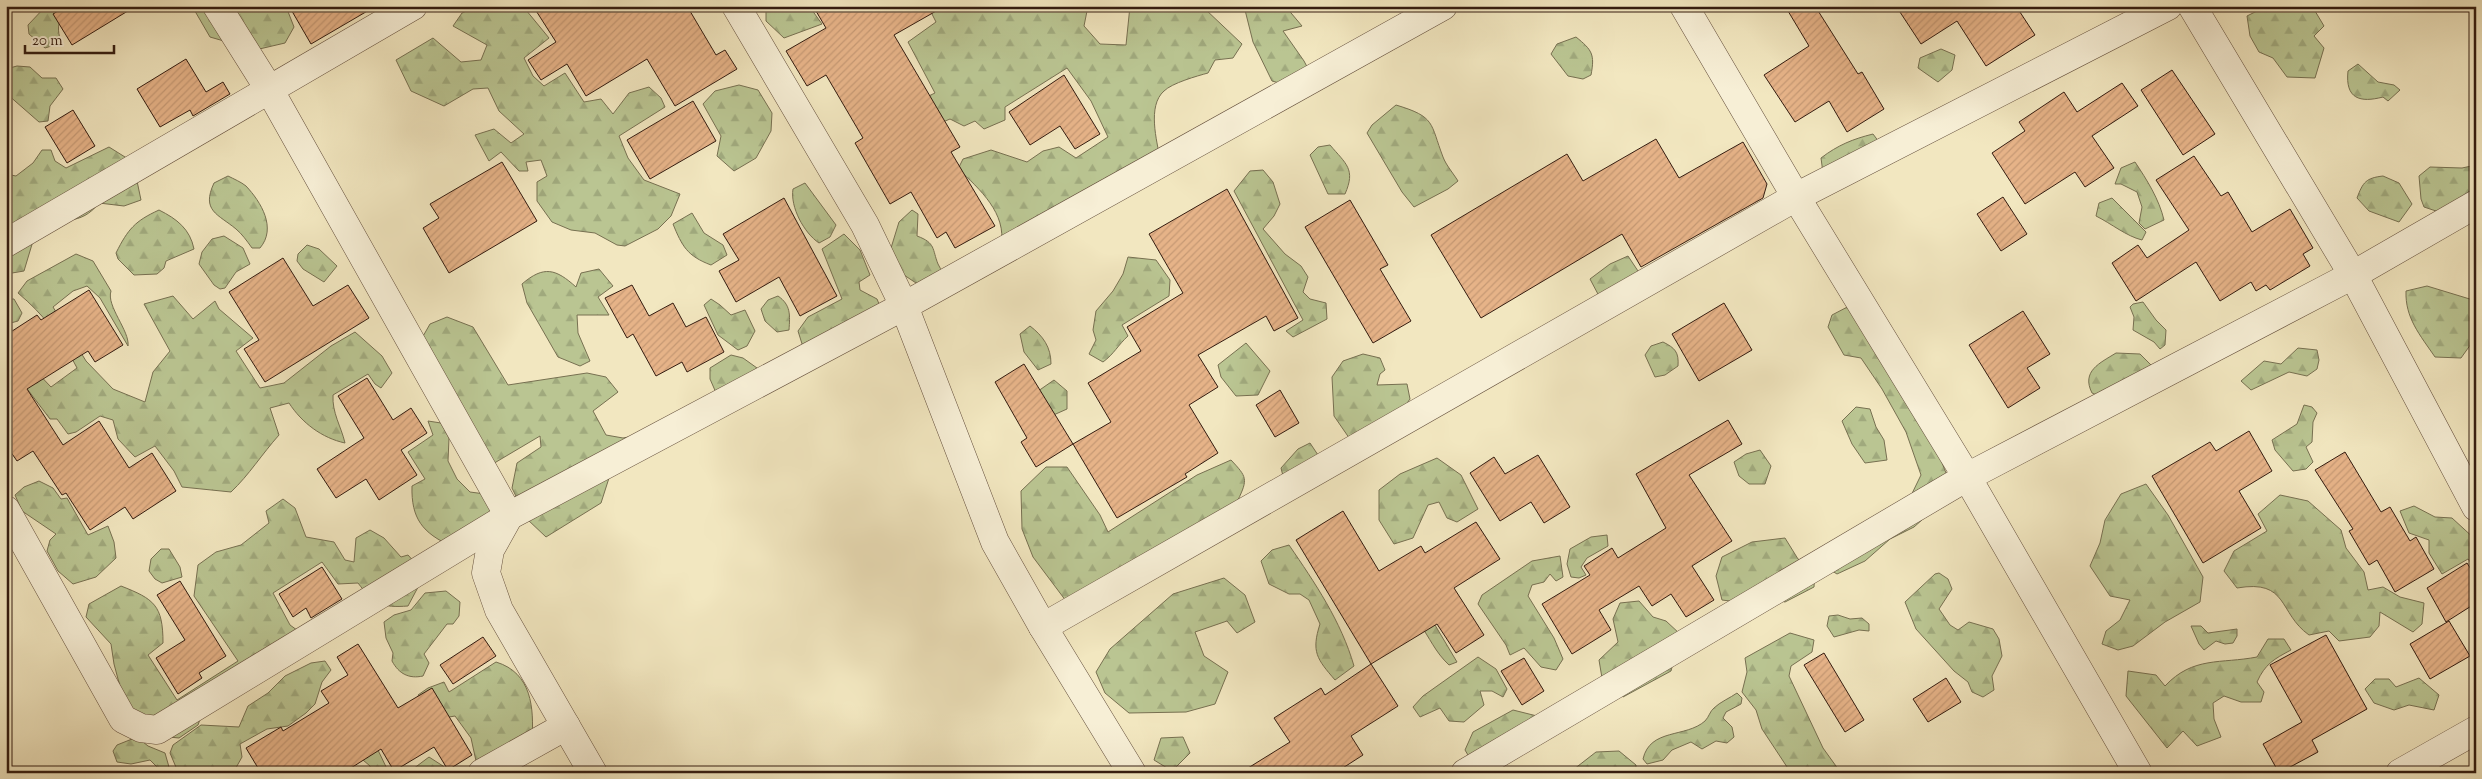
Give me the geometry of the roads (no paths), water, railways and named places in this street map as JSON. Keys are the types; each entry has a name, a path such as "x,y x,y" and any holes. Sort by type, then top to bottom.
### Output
{"street":[{"path":"217,6 269,89 509,516"},
{"path":"6,243 413,6"},
{"path":"736,6 865,226 904,306 995,542 1043,627 1132,773"},
{"path":"6,510 123,719 141,728 157,730 509,516 904,306 1443,6"},
{"path":"1684,6 1796,197 1967,477 2138,773"},
{"path":"1043,627 1796,197 2168,6"},
{"path":"2192,6 2353,275 2476,507"},
{"path":"1465,773 1967,477 2353,275 2476,204"},
{"path":"509,516 490,550 486,573 499,610 593,773"},
{"path":"482,773 566,726"},
{"path":"2400,773 2476,730"}]}
